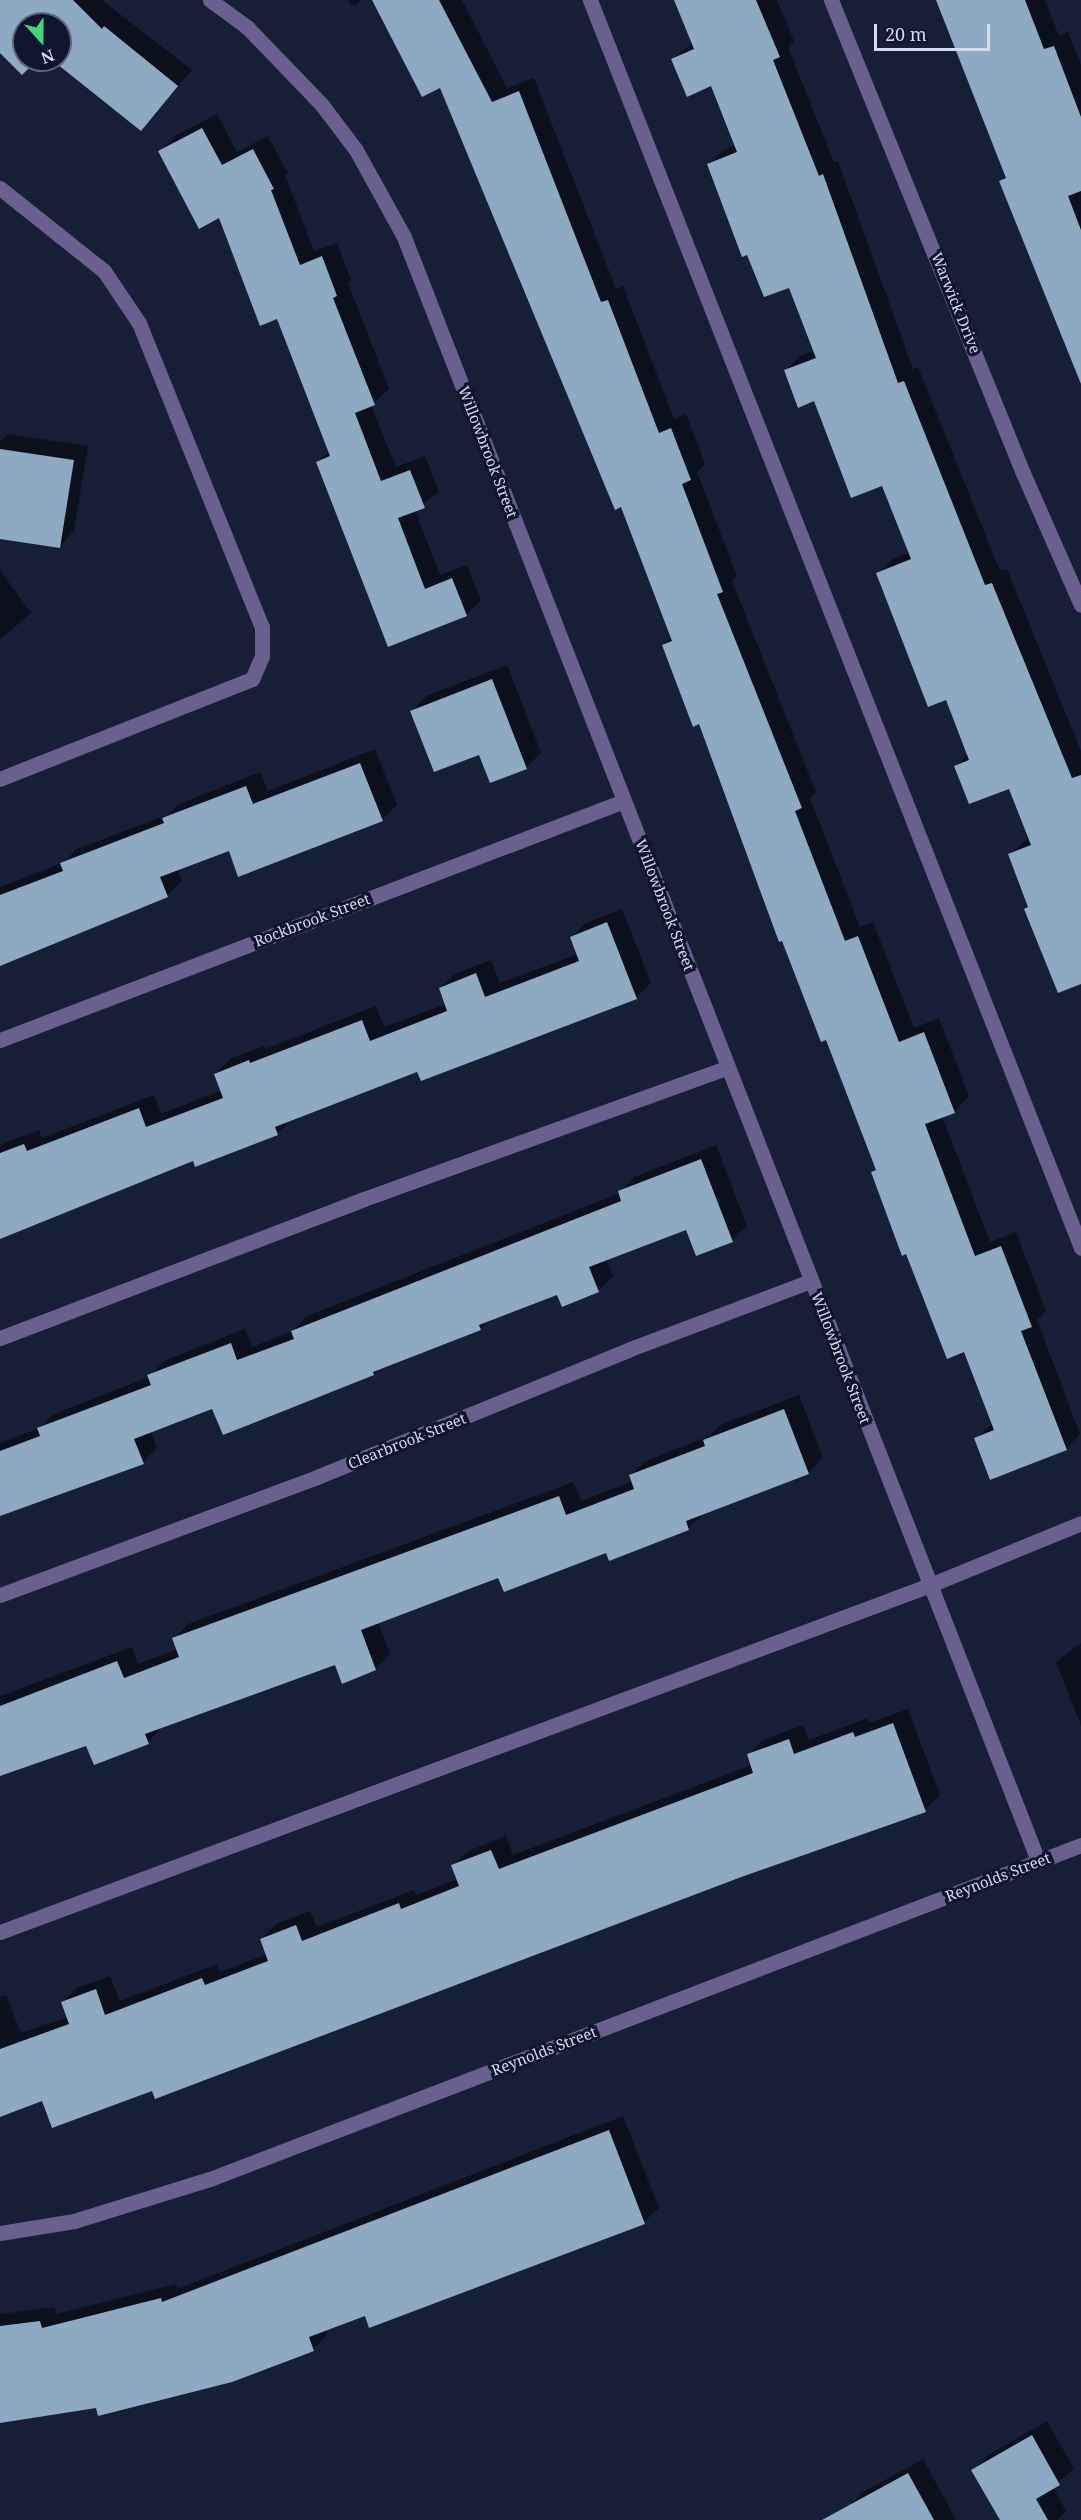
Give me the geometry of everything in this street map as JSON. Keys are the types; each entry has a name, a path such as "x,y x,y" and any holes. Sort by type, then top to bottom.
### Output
{"street":[{"name":"Willowbrook Street","path":"210,0 254,34 322,105 356,150 404,237 1038,1862"},
{"path":"590,0 1081,1248"},
{"name":"Warwick Drive","path":"831,0 1023,473 1081,605"},
{"path":"0,188 104,271 139,323 262,627 262,656 252,679 0,779"},
{"name":"Rockbrook Street","path":"0,1040 624,801"},
{"path":"0,1338 364,1199 728,1067"},
{"name":"Clearbrook Street","path":"0,1596 317,1478 630,1349 811,1281"},
{"path":"0,1932 930,1585 1081,1523"},
{"name":"Reynolds Street","path":"0,2233 74,2221 210,2179 1081,1845"}],"building":[{"path":"0,0 73,0 102,29 104,26 178,86 141,131 67,72 72,72 72,12 12,12 12,65 0,53"},
{"path":"372,0 439,0 492,102 519,91 601,302 608,300 659,433 671,428 691,480 682,484 723,592 717,594 802,808 795,811 845,941 858,936 899,1042 924,1032 955,1113 925,1124 975,1256 1001,1246 1032,1327 1021,1331 1067,1450 990,1480 974,1438 994,1430 964,1352 947,1359 906,1254 902,1256 871,1172 876,1170 826,1040 821,1042 782,941 779,942 699,724 693,727 662,645 672,641 621,507 615,510 440,88 422,97"},
{"path":"674,0 756,0 780,57 773,60 819,176 823,174 898,383 904,381 985,585 992,583 1072,778 1081,775 1081,984 1058,993 1024,909 1028,907 1008,854 1031,845 1009,789 969,804 954,766 969,760 946,700 928,707 876,573 911,559 882,486 851,498 814,401 798,408 784,370 816,358 789,288 764,297 747,255 742,257 707,164 737,152 711,86 687,97 671,59 694,49"},
{"path":"936,0 1025,0 1044,49 1054,46 1081,117 1081,191 1068,196 1081,230 1081,384 999,181 1006,178"},
{"path":"202,128 222,165 253,149 274,189 271,190 300,265 322,256 337,296 333,298 375,405 355,413 381,481 410,470 425,508 398,518 425,589 452,578 467,616 388,647 316,462 330,456 277,319 260,326 219,218 199,229 158,151"},
{"path":"0,449 74,460 60,548 0,539"},
{"path":"492,679 527,769 490,783 479,755 434,772 410,711"},
{"path":"360,763 383,821 238,877 229,851 160,877 168,897 0,966 0,895 63,871 60,863 164,823 162,818 246,786 253,804"},
{"path":"607,922 637,999 421,1081 417,1072 275,1127 278,1135 195,1167 193,1161 0,1239 0,1153 24,1144 27,1151 139,1108 146,1127 223,1098 214,1074 249,1060 250,1063 362,1020 370,1041 447,1011 439,988 476,973 485,997 579,961 570,937"},
{"path":"701,1159 733,1242 696,1256 686,1230 589,1267 599,1292 562,1307 557,1295 479,1325 481,1330 373,1372 374,1375 223,1435 212,1409 134,1439 144,1464 0,1516 0,1451 40,1436 37,1428 151,1385 147,1375 231,1343 237,1360 294,1339 291,1331 621,1201 618,1191"},
{"path":"784,1409 809,1474 686,1521 689,1530 609,1561 606,1553 504,1592 498,1578 361,1630 376,1670 342,1684 335,1665 145,1734 149,1744 94,1765 86,1746 0,1776 0,1706 117,1661 124,1678 179,1657 172,1638 559,1496 566,1515 634,1489 629,1475 705,1446 703,1440"},
{"path":"893,1723 926,1812 744,1876 155,2099 152,2091 52,2128 42,2101 0,2117 0,2049 69,2024 61,2002 96,1989 105,2015 202,1978 205,1985 268,1961 260,1939 296,1925 302,1941 399,1903 401,1909 459,1886 451,1865 491,1850 499,1869 753,1773 747,1754 789,1739 794,1754 853,1732 855,1737"},
{"path":"609,2130 645,2224 369,2328 365,2316 309,2337 314,2351 232,2382 98,2416 96,2408 0,2423 0,2326 40,2321 42,2328 161,2298 162,2302"},
{"path":"1032,2435 1060,2485 1036,2499 1048,2520 1000,2520 971,2470"},
{"path":"908,2473 934,2520 822,2520"}]}
